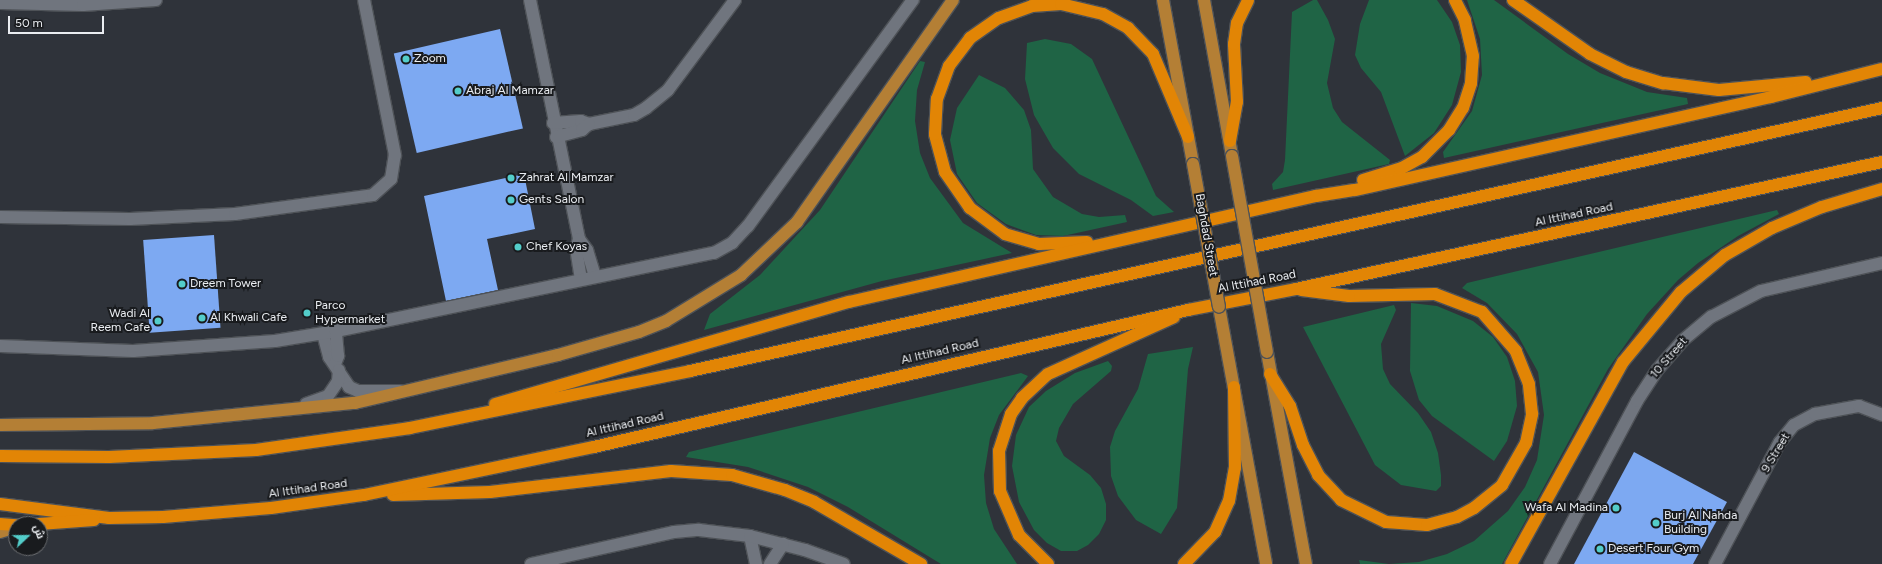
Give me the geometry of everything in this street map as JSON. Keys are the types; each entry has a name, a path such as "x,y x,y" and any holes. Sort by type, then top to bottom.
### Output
{"highway":[{"path":"1230,141 1237,102 1234,44 1237,23 1248,0"},
{"path":"1316,196 1400,169 1422,157 1449,130 1463,108 1473,70 1470,38 1455,0"},
{"path":"1513,0 1590,54 1626,72 1663,83 1718,90 1833,80"},
{"path":"1132,239 1039,244 1005,234 970,208 945,172 935,134 937,99 949,66 959,52 984,27 1015,10 1046,4 1089,9 1128,28 1149,49 1164,75 1188,137"},
{"path":"465,416 538,390 849,302 1132,239 1316,196 1430,174 1771,97 1833,80 1882,69"},
{"path":"0,456 109,457 256,450 357,437 690,371 1882,108"},
{"name":"Al Ittihad Road","path":"0,504 109,518 218,514 364,495 594,447 1188,310 1296,289 1882,162"},
{"path":"1511,564 1623,362 1681,292 1725,256 1772,228 1822,207 1882,188"},
{"path":"1270,374 1290,406 1303,446 1318,475 1329,488 1355,509 1386,522 1427,525 1458,517 1474,508 1502,485 1526,444 1532,414 1529,384 1516,351 1482,312 1435,294 1349,296 1296,289"},
{"path":"1048,564 1019,535 1000,491 999,451 1011,414 1026,393 1048,374 1125,342 1188,310"},
{"path":"1184,564 1215,532 1229,501 1235,468 1234,387"},
{"path":"364,495 490,492 671,471 732,475 778,488 814,502 921,564"},
{"path":"48,523 109,518"}],"main road":[{"path":"0,425 146,423 329,407 407,392 639,332 692,308 741,275 780,241 813,202 953,0"},
{"name":"Baghdad Street","path":"1163,0 1266,564"},
{"path":"1204,0 1270,374 1306,564"}],"street":[{"path":"0,3 84,5 156,0"},
{"path":"530,0 553,123 579,239 587,250 595,277"},
{"path":"556,137 582,130 589,124 634,115 658,100 734,0"},
{"path":"0,346 141,350 228,345 322,334 595,277 704,256 732,243 748,226 913,0"},
{"path":"0,217 130,219 235,214 373,195 391,179 395,155 366,1"},
{"path":"553,123 581,121 589,124"},
{"path":"579,239 576,248 581,280"},
{"name":"10 Street","path":"1550,564 1644,390 1665,359 1687,337 1727,307 1761,291 1882,262"},
{"path":"278,411 321,401 328,396 338,381 336,332"},
{"path":"322,334 327,353 337,367 343,380 358,391 407,392"},
{"name":"9 Street","path":"1715,564 1780,442 1794,424 1815,414 1859,406 1882,415"},
{"path":"531,564 674,532 699,530 750,536 783,544 844,564"},
{"path":"750,536 756,564"},
{"path":"770,564 783,544"}],"green space":[{"path":"1313,0 1317,0 1328,20 1335,39 1327,83 1333,108 1342,122 1390,160 1389,164 1273,190 1272,184 1283,172 1285,160 1292,12"},
{"path":"1369,0 1437,0 1452,22 1460,45 1461,72 1452,105 1434,133 1405,156 1381,92 1361,68 1355,55 1360,24"},
{"path":"1467,0 1494,0 1568,54 1600,73 1647,92 1687,98 1688,104 1444,158 1443,152 1472,111 1482,75 1480,39"},
{"path":"1045,39 1071,44 1092,59 1156,196 1174,212 1153,216 1131,200 1079,174 1053,148 1034,115 1025,79 1027,43"},
{"path":"920,61 925,62 917,90 915,121 920,153 930,178 963,223 1012,253 882,281 704,330 710,314 760,275 820,210"},
{"path":"979,75 1005,88 1024,110 1031,130 1033,169 1053,197 1082,214 1099,217 1125,215 1127,222 1063,236 1036,235 1006,224 977,203 957,174 950,140 957,108"},
{"path":"1777,210 1779,214 1738,236 1698,263 1678,280 1647,314 1608,369 1502,564 1389,564 1419,562 1447,554 1474,541 1508,511 1525,487 1537,460 1544,415 1538,372 1517,334 1487,303 1462,288 1467,283"},
{"path":"1411,303 1437,306 1473,321 1493,337 1507,357 1515,381 1517,406 1507,441 1494,461 1432,416 1419,400 1410,371"},
{"path":"1394,305 1396,310 1381,344 1383,369 1390,384 1418,413 1431,432 1438,453 1441,475 1441,486 1436,491 1401,485 1375,465 1303,327"},
{"path":"1193,347 1188,369 1177,508 1161,534 1136,520 1118,496 1111,476 1110,447 1115,431 1138,389 1148,354"},
{"path":"1108,361 1112,366 1111,371 1073,404 1059,428 1056,441 1064,456 1090,475 1101,488 1106,504 1106,520 1099,534 1088,545 1077,551 1061,551 1047,543 1034,530 1019,502 1012,466 1016,435 1029,407 1046,391 1075,373"},
{"path":"1021,373 1028,376 999,415 990,438 984,475 986,503 994,529 1017,564 941,564 848,507 808,487 748,467 686,457 689,452"},
{"path":"1359,560 1389,564 1360,564"}],"building":[{"name":"Abraj Al Mamzar","path":"500,29 523,128 417,153 394,54"},
{"path":"524,174 535,229 487,239 498,290 446,301 424,196"},
{"name":"Dreem Tower","path":"214,235 220,328 150,333 143,240"},
{"name":"Burj Al Nahda Building","path":"1634,452 1727,502 1693,564 1574,564"}],"place":[{"name":"Zoom","path":"406,59"},
{"name":"Abraj Al Mamzar","path":"458,91"},
{"name":"Zahrat Al Mamzar","path":"511,178"},
{"name":"Gents Salon","path":"511,200"},
{"name":"Chef Koyas","path":"518,247"},
{"name":"Dreem Tower","path":"182,284"},
{"name":"Parco Hypermarket","path":"307,313"},
{"name":"Al Khwali Cafe","path":"202,318"},
{"name":"Wadi Al Reem Cafe","path":"158,321"},
{"name":"Wafa Al Madina","path":"1616,508"},
{"name":"Burj Al Nahda Building","path":"1656,523"},
{"name":"Desert Four Gym","path":"1600,549"}]}
